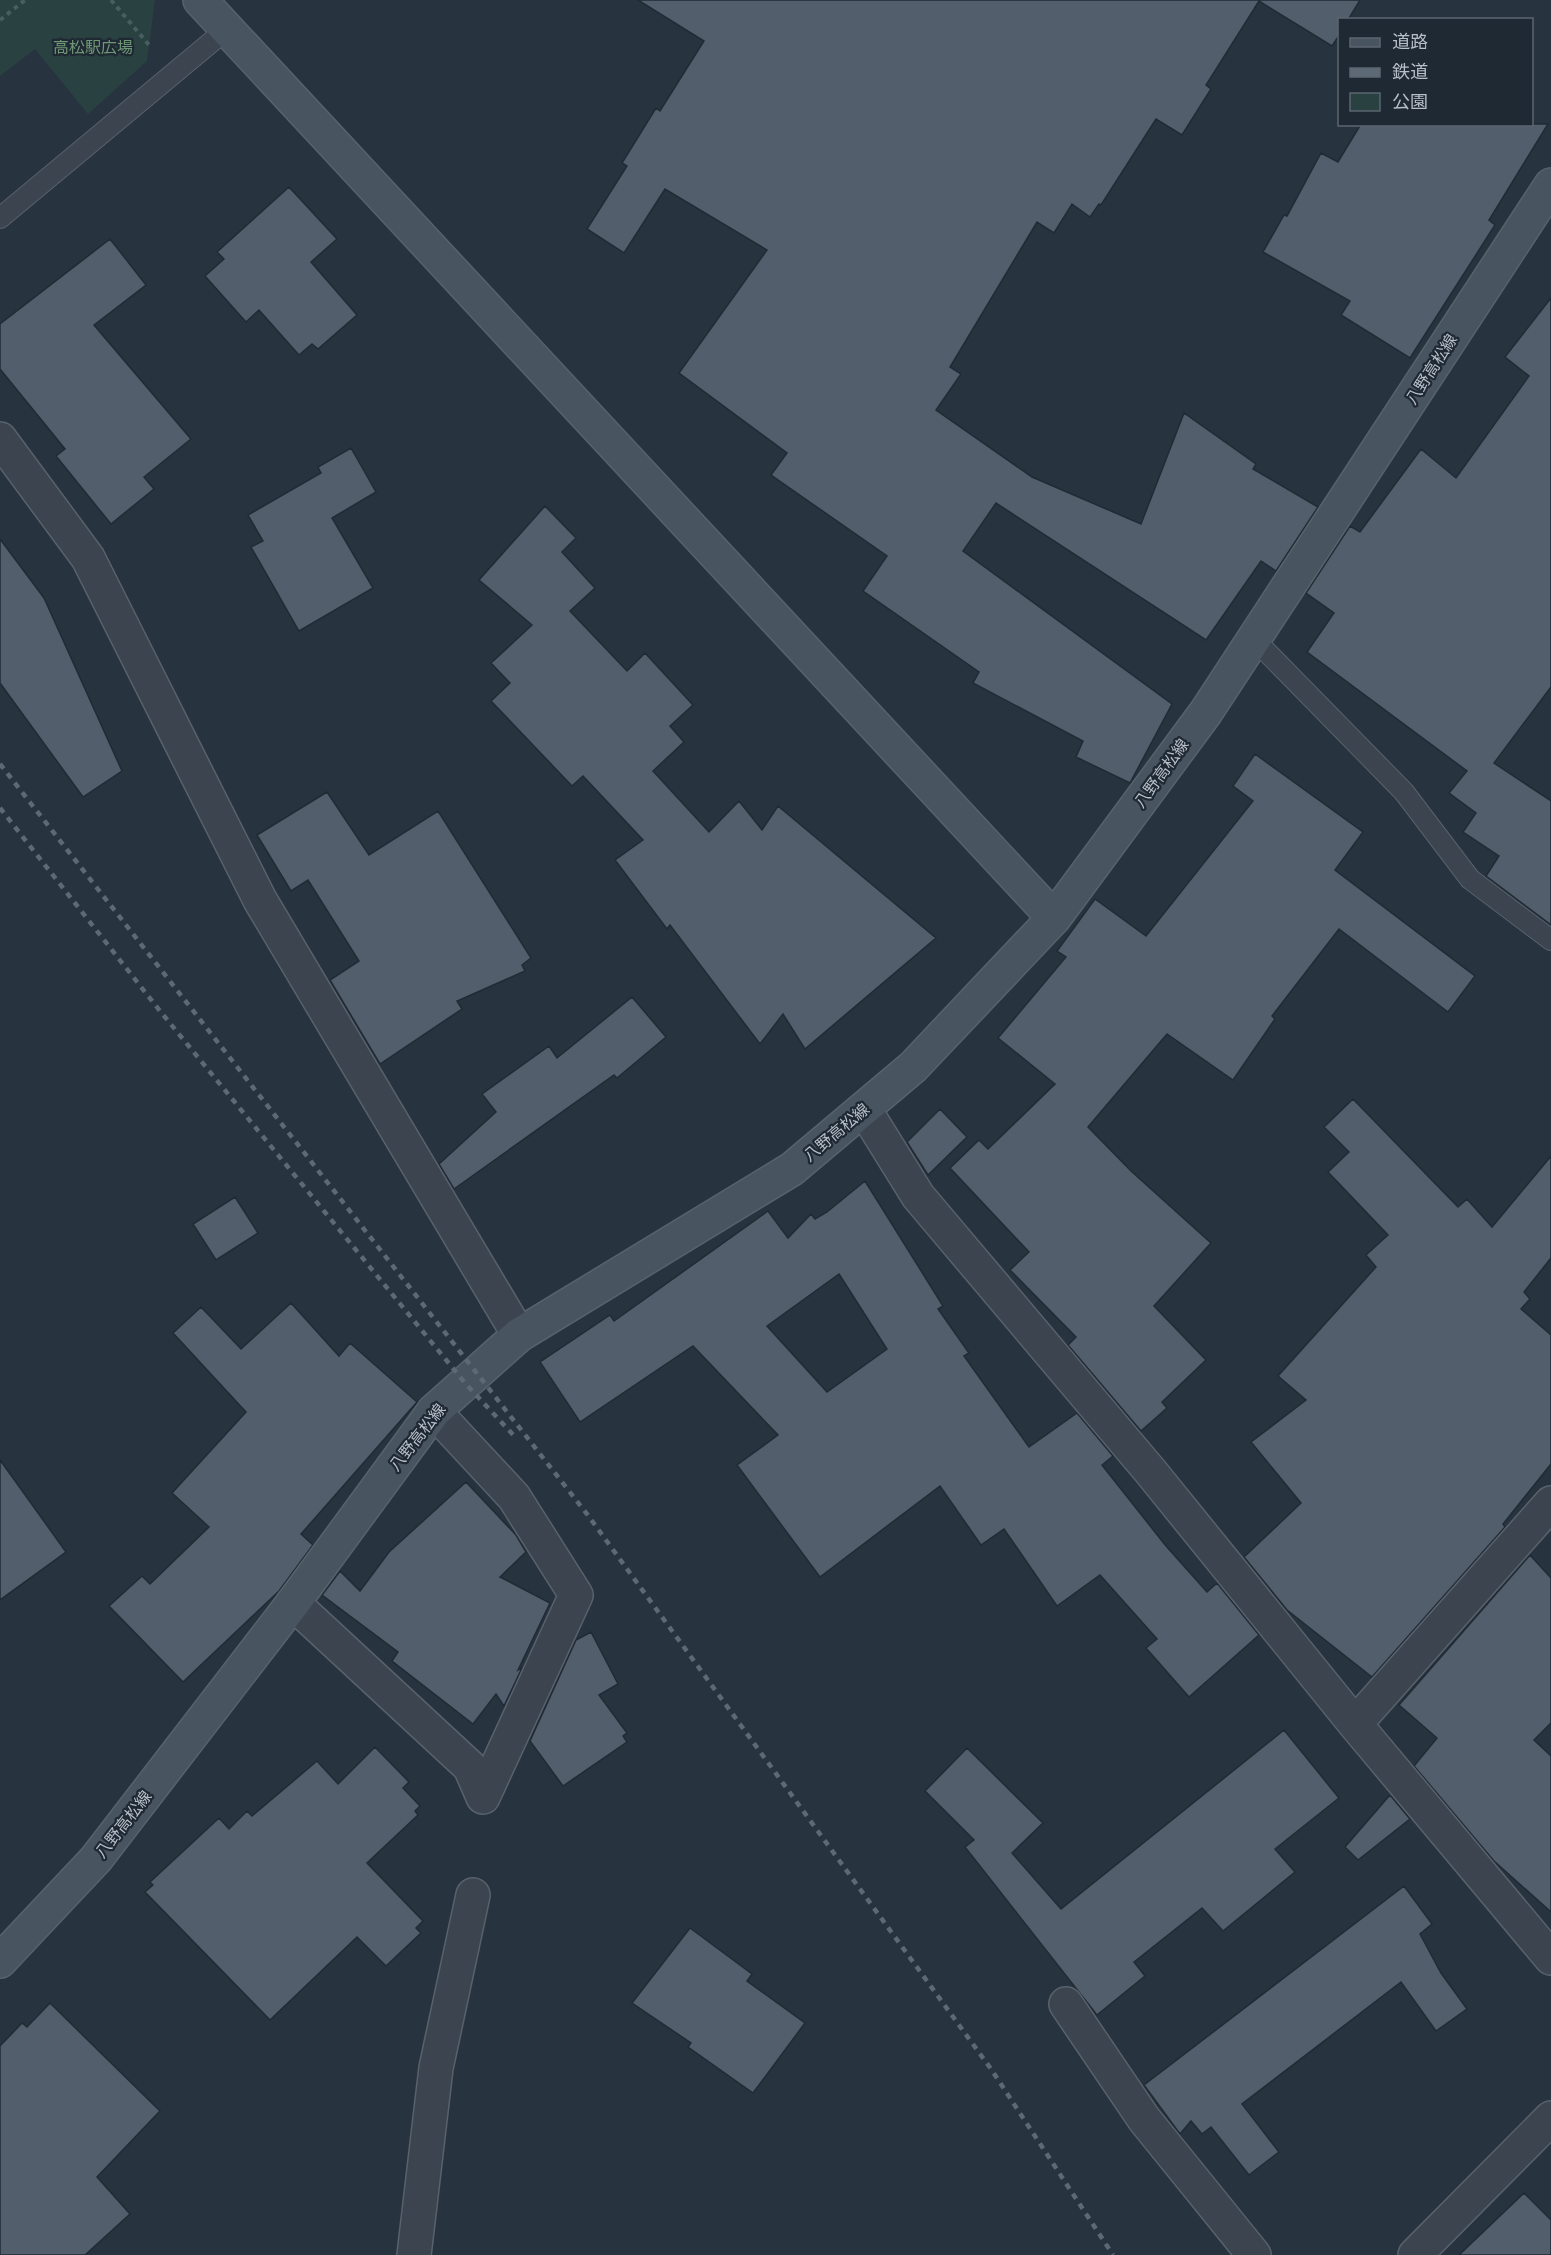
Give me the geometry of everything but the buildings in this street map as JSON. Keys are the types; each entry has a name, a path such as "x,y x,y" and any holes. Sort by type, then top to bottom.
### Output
{"main road":[{"path":"200,0 1054,918"},
{"name":"八野高松線","path":"0,1961 96,1859 293,1603 434,1412 519,1335 792,1169 914,1067 1054,918 1206,712 1551,185"}],"street":[{"path":"0,439 88,558 260,900 519,1335"},
{"path":"864,1109 918,1196 1151,1472 1355,1724 1551,1958"},
{"path":"293,1603 470,1767 483,1797 576,1594 514,1497 434,1412"},
{"path":"1355,1724 1551,1503"},
{"path":"414,2255 436,2068 473,1895"},
{"path":"1066,2004 1144,2119 1254,2255"},
{"path":"1415,2255 1551,2118"}],"lane":[{"path":"0,218 227,29"},
{"path":"1254,639 1404,792 1470,879 1551,940"}],"path":[{"path":"0,21 25,0"},
{"path":"111,0 149,45"}],"green space":[{"name":"高松駅広場","path":"0,0 155,0 147,61 88,114 35,49 0,76"}],"railway":[{"path":"0,764 587,1514 991,2069 1113,2255"},
{"path":"0,808 160,1011 465,1383 517,1439"}]}
